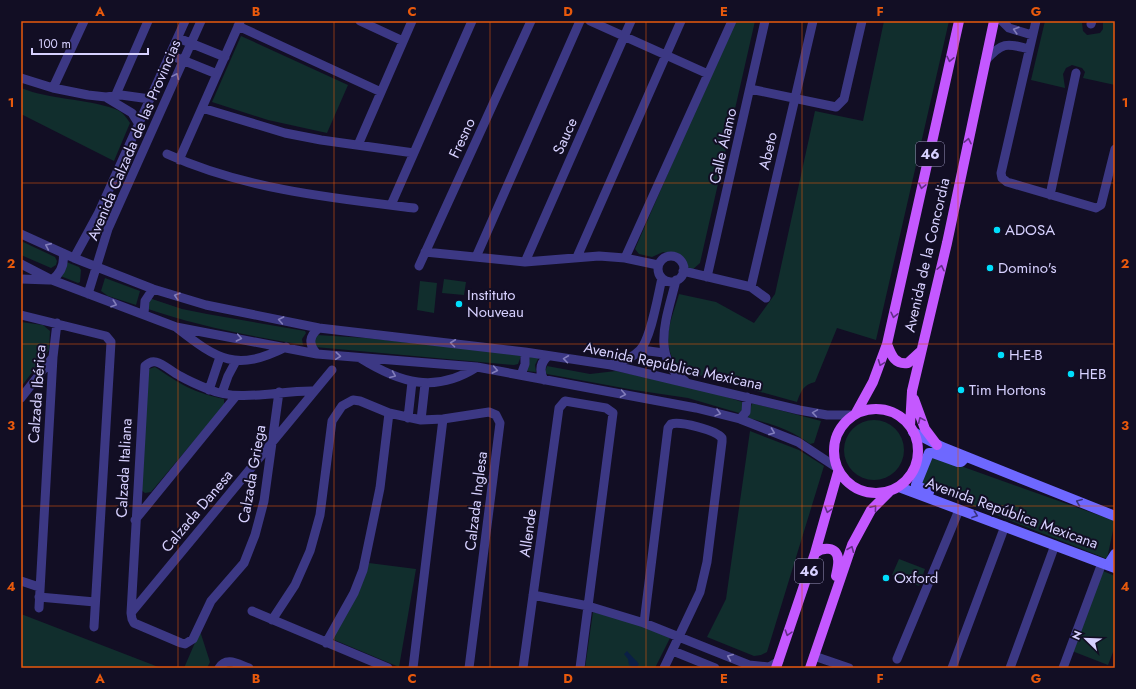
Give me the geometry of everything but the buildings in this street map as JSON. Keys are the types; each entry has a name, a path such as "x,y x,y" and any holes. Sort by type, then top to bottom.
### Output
{"main road":[{"name":"Avenida de la Concordia","path":"855,414 873,382 887,344 959,21"},
{"name":"Avenida de la Concordia","path":"912,429 912,391 920,351 947,243 984,62 994,21"},
{"path":"887,344 893,357 899,362 908,363 920,351"},
{"path":"912,391 919,417 937,445"},
{"path":"855,414 870,409 886,410 903,419 912,429 937,445 1115,516"},
{"name":"46","path":"855,414 841,427 836,437 833,449 837,469 845,481 863,492 876,494 889,492 899,487 908,479 917,460 918,450 912,429"},
{"path":"949,506 946,499 918,487 916,482 929,453 958,462 961,462 966,457"},
{"name":"46","path":"778,665 815,553 837,469"},
{"name":"Avenida República Mexicana","path":"899,487 1111,566"},
{"name":"46","path":"810,668 850,550 871,510 889,492"},
{"path":"815,553 820,549 828,548 837,554 838,563 833,602"},
{"path":"1111,566 1115,554"}],"street":[{"path":"53,88 84,21"},
{"path":"111,98 148,21"},
{"name":"Avenida Calzada de las Provincias","path":"74,258 98,214 185,21"},
{"name":"Avenida Calzada de las Provincias","path":"88,294 108,229 201,21"},
{"path":"360,21 403,41"},
{"path":"358,145 412,21"},
{"path":"391,205 472,21"},
{"name":"Fresno","path":"419,266 531,21"},
{"path":"476,257 580,21"},
{"path":"590,21 708,74"},
{"name":"Sauce","path":"524,262 631,21"},
{"path":"577,257 681,21"},
{"path":"625,258 732,21"},
{"name":"Calle Álamo","path":"707,277 765,21"},
{"name":"Abeto","path":"751,287 813,21"},
{"path":"750,89 836,107 844,99 862,21"},
{"path":"1002,21 1009,28 1032,35"},
{"path":"1036,21 1001,173 1002,178 1007,182 1050,196 1096,208 1102,205 1115,150"},
{"path":"179,160 240,24 381,92"},
{"path":"178,38 225,57"},
{"path":"984,62 999,47 1006,44 1029,50"},
{"path":"170,55 217,74"},
{"path":"1050,196 1076,73"},
{"path":"21,78 53,88 111,98 150,99"},
{"path":"111,98 132,113 139,124"},
{"path":"202,108 285,133 414,153"},
{"path":"168,154 179,160 213,172 275,187 343,200 414,208"},
{"name":"Avenida República Mexicana","path":"21,234 74,258 153,289 206,305 319,328 525,352 611,365 799,410 833,415 855,414"},
{"path":"425,252 524,262 577,257 625,258 658,265"},
{"path":"21,279 52,280 58,275 62,268 64,261 63,253"},
{"path":"611,365 628,359 640,350 649,331 662,278 658,270 658,265 663,258 672,256 682,262 683,271 676,280 665,333 664,354 673,372 687,383"},
{"path":"21,264 52,280 176,326 317,354 477,367 696,408 740,419 805,445 837,469"},
{"path":"683,271 751,287 766,298"},
{"path":"662,278 670,281 676,280"},
{"path":"144,314 144,301 153,289"},
{"path":"21,315 106,336 111,342 94,627"},
{"name":"Calzada Ibérica","path":"39,608 39,586 53,357 57,323"},
{"path":"176,326 204,348 220,357 236,361 258,358 286,347"},
{"path":"317,354 311,348 310,340 312,334 319,328"},
{"path":"649,331 665,333"},
{"path":"640,350 664,354"},
{"path":"521,375 525,364 525,352"},
{"path":"544,380 541,364 548,356"},
{"path":"21,398 53,357"},
{"path":"220,357 209,390 236,396 279,392 314,391"},
{"path":"358,358 382,370 412,382 425,384 453,379 464,375 477,367"},
{"path":"222,393 228,376 236,361"},
{"name":"Calzada Italiana","path":"131,613 135,520 145,366 150,362 156,362 209,390"},
{"name":"Calzada Danesa","path":"131,613 332,370"},
{"path":"408,418 412,382"},
{"path":"421,420 425,384"},
{"name":"Calzada Griega","path":"131,613 134,623 185,644 192,639 211,601 244,563 255,534 264,501 279,392"},
{"path":"135,520 236,396"},
{"path":"740,419 746,412 747,397"},
{"name":"Calzada Inglesa","path":"272,620 295,585 310,551 320,515 332,421 336,413 348,402 354,400 360,401 389,414 421,420 443,419 489,412 496,415 500,423 469,668"},
{"name":"Allende","path":"524,668 559,408 563,402 568,401 606,408 612,411 613,417 588,606"},
{"path":"326,643 354,594 363,570 380,488 389,414"},
{"path":"413,668 443,419"},
{"path":"644,623 667,432 671,424 679,423 719,434 722,442 707,562 700,592 664,668"},
{"path":"897,659 959,510"},
{"path":"952,668 1005,526"},
{"path":"1010,668 1055,545"},
{"path":"1063,668 1111,566"},
{"path":"21,581 39,586"},
{"path":"533,595 588,606 644,623 680,636 748,666 769,667 778,665"},
{"path":"39,597 95,602"},
{"path":"580,668 588,606"},
{"path":"252,611 388,668"},
{"path":"673,650 712,667 716,651"},
{"path":"814,656 849,668"},
{"path":"221,665 231,661 249,668"}],"green space":[{"path":"734,21 755,21 700,263 691,271 680,257 663,252 652,257 639,254 635,249"},
{"path":"884,21 949,21 876,340 837,328 815,382 803,389 797,402 681,370 674,361 668,342 670,324 679,294 716,302 754,323 775,294 815,111 863,121"},
{"path":"1045,21 1072,21 1082,23 1083,31 1087,35 1100,33 1103,29 1103,21 1115,21 1115,85 1083,78 1085,72 1082,68 1072,65 1066,68 1063,74 1065,88 1031,80"},
{"path":"241,36 348,85 327,133 268,120 212,102"},
{"path":"21,88 44,95 103,105 122,113 130,123 114,161 21,114"},
{"path":"21,241 55,257 57,261 56,265 51,268 21,255"},
{"path":"64,261 79,267 81,270 80,282 78,283 58,275"},
{"path":"105,278 140,291 136,305 108,296 101,291"},
{"path":"444,279 466,282 464,295 442,293"},
{"path":"420,281 437,283 434,313 417,310"},
{"path":"149,298 182,309 305,331 306,333 302,339 303,345 224,330 184,320 145,308"},
{"path":"21,322 43,325 50,331 49,350 21,387"},
{"path":"317,335 366,338 519,354 521,356 518,364 514,365 315,347 312,340"},
{"path":"530,356 539,357 535,365 536,372 526,371"},
{"path":"547,366 590,374 616,371 709,391 742,402 743,409 739,413 688,398 547,374 545,372"},
{"path":"155,367 196,391 224,399 224,405 151,492 145,493 141,490 146,370"},
{"path":"752,403 821,421 814,443 810,444 795,434 765,422 748,418"},
{"path":"868,420 880,420 891,425 899,433 904,444 902,462 891,475 880,480 868,480 857,475 849,467 844,456 844,444 849,433 857,425"},
{"path":"750,431 799,450 824,466 767,652 754,656 707,637 726,599"},
{"path":"930,455 1115,521 1107,559 918,484"},
{"path":"899,559 925,569 919,586 892,575"},
{"path":"369,563 416,569 399,667 332,639 360,588"},
{"path":"1103,571 1115,576 1115,647 1108,665 1072,651"},
{"path":"593,612 636,623 670,638 655,668 585,668"},
{"path":"21,614 161,668 21,668"},
{"path":"200,631 210,662 207,668 184,668"}],"water":[{"path":"627,651 639,664 636,668 629,665 628,659 624,654"}],"place":[{"name":"ADOSA","path":"997,230"},
{"name":"Domino's","path":"990,268"},
{"name":"Instituto Nouveau","path":"459,304"},
{"name":"H-E-B","path":"1001,355"},
{"name":"HEB","path":"1071,374"},
{"name":"Tim Hortons","path":"961,390"},
{"name":"Oxford","path":"886,578"}]}
